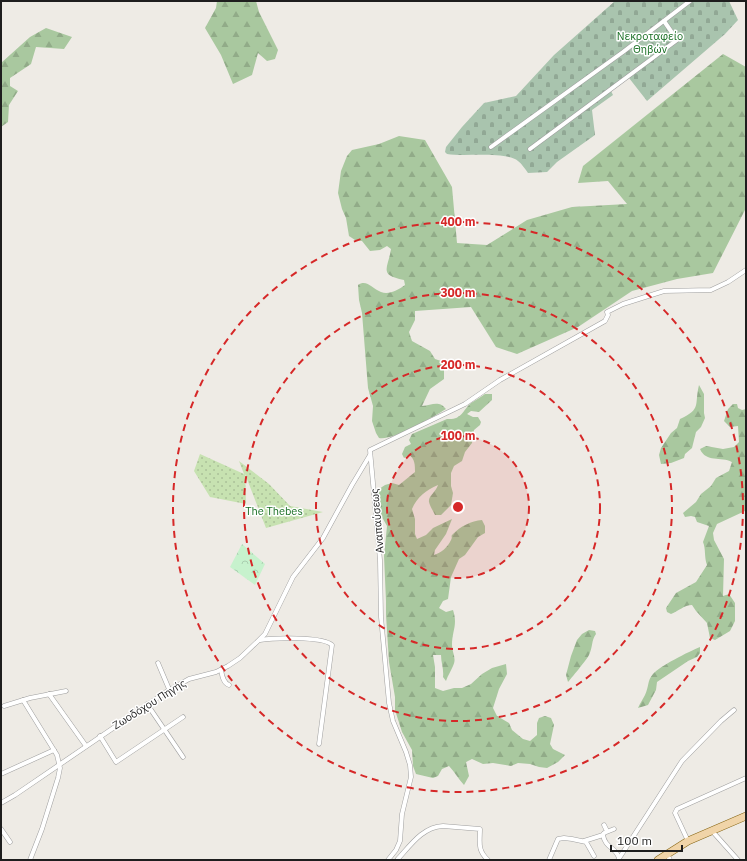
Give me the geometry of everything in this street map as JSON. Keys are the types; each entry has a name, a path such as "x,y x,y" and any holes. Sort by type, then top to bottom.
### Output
{"main road":[{"path":"658,860 668,857 688,841 712,832 746,816"}],"street":[{"path":"491,147 690,1"},
{"path":"530,149 677,40 664,21"},
{"path":"371,455 370,450 465,404 500,380 605,321 608,315 607,312 623,304 664,291 711,290 728,282 746,270"},
{"name":"Ζωοδόχου Πηγής","path":"1,803 169,690 189,679 221,670 240,658 265,634 293,577 324,538 352,485 371,455"},
{"name":"Αναπαύσεως","path":"371,455 380,560 381,618 389,703 393,722 410,765 411,777 402,814 400,842 388,860"},
{"path":"362,470 368,471 372,474"},
{"path":"259,640 295,639 323,641 329,642 332,645 319,744"},
{"path":"158,663 169,690"},
{"path":"221,670 224,681 229,685"},
{"path":"4,706 66,691"},
{"path":"49,694 86,746"},
{"path":"24,700 54,750 59,763 58,778 42,829 30,860"},
{"path":"148,704 182,757"},
{"path":"619,859 682,761 721,721 734,710"},
{"path":"100,736 116,762 183,717"},
{"path":"1,774 54,750"},
{"path":"688,841 675,813 677,809 746,778"},
{"path":"604,825 607,831"},
{"path":"397,860 414,840 424,832 437,826 443,826 480,829 480,850 488,860"},
{"path":"549,860 558,839 564,838 583,841 603,835 607,831 614,828"},
{"path":"1,829 10,842"},
{"path":"712,832 738,860"},
{"path":"603,835 605,844 618,854 619,859"},
{"path":"583,841 586,842 594,856"}],"green space":[{"path":"217,1 256,1 259,12 278,50 275,59 267,61 258,53 252,75 233,84 221,55 205,28 216,8"},
{"name":"Νεκροταφείο Θηβών","path":"615,1 729,1 738,20 725,34 647,101 629,78 611,91 613,95 592,110 595,135 557,162 547,172 528,173 518,161 504,156 454,155 447,154 445,152 446,147 484,103 516,96 554,55"},
{"path":"46,28 72,37 64,49 36,47 31,64 10,78 10,86 18,91 9,105 8,122 1,127 1,63 30,37"},
{"path":"723,54 746,67 746,208 713,273 677,279 632,291 578,327 517,354 496,347 471,307 415,311 415,320 409,332 412,341 430,351 435,359 441,361 444,369 444,379 430,389 422,406 438,404 446,409 394,436 379,438 372,421 373,406 368,388 362,313 358,285 364,283 378,291 387,293 405,285 404,280 391,276 388,273 387,266 391,249 387,246 380,250 370,251 362,241 355,240 349,236 346,218 338,193 341,171 347,156 352,150 379,144 399,136 425,140 452,187 457,243 487,245 527,220 572,207 627,204 608,181 578,183 583,166"},
{"path":"699,385 704,394 705,418 701,427 696,432 692,448 685,454 684,458 671,463 661,464 659,455 661,448 671,433 677,428 680,419 692,412 696,406"},
{"path":"485,394 492,394 492,400 479,412 471,411 467,414 473,417 478,417 481,422 480,425 474,430 472,443 465,452 462,461 454,466 451,473 451,486 453,493 451,505 441,515 435,515 429,500 438,485 422,494 412,509 415,519 415,534 417,539 426,535 433,528 452,519 446,534 435,550 434,555 439,553 450,543 452,535 463,526 474,521 482,520 485,526 485,533 478,537 465,555 459,559 451,577 448,599 443,601 439,608 446,612 453,610 455,624 452,648 455,660 446,681 443,677 441,655 433,655 435,667 435,688 443,691 454,688 462,688 471,684 482,674 492,668 506,664 507,674 499,689 493,708 497,716 509,723 512,730 523,739 530,741 537,735 537,723 539,718 545,716 551,718 554,725 550,744 553,749 565,755 558,762 547,768 518,763 511,766 493,763 483,764 472,759 466,762 469,776 464,785 449,766 442,769 438,776 433,778 416,774 413,766 412,750 402,732 395,710 395,697 389,662 386,615 384,556 387,526 378,510 377,497 379,489 385,485 392,483 399,485 415,472 414,460 409,455 404,458 402,454 405,447 411,444 409,440 412,434 447,419 456,418 471,403"},
{"path":"733,404 737,404 738,408 742,410 746,409 746,509 745,511 717,524 713,533 714,540 724,559 723,596 729,594 735,603 735,621 730,631 715,640 710,638 707,623 692,605 684,607 671,614 667,612 666,608 676,593 696,582 707,565 703,542 709,526 697,522 695,517 685,517 683,513 696,502 701,494 711,486 716,478 729,471 732,462 723,459 710,458 700,449 706,446 723,449 734,447 739,442 738,426 730,427 724,421 728,409"},
{"name":"The Thebes","path":"200,454 244,474 239,461 269,484 290,506 323,512 266,528 245,474 246,504 210,497 194,471"},
{"path":"242,544 265,564 255,585 230,567"},
{"path":"589,630 595,631 596,634 588,657 568,682 566,675 577,640 582,634"},
{"path":"700,647 700,653 697,657 688,661 657,682 656,690 648,705 638,708 653,674 668,663"}]}
